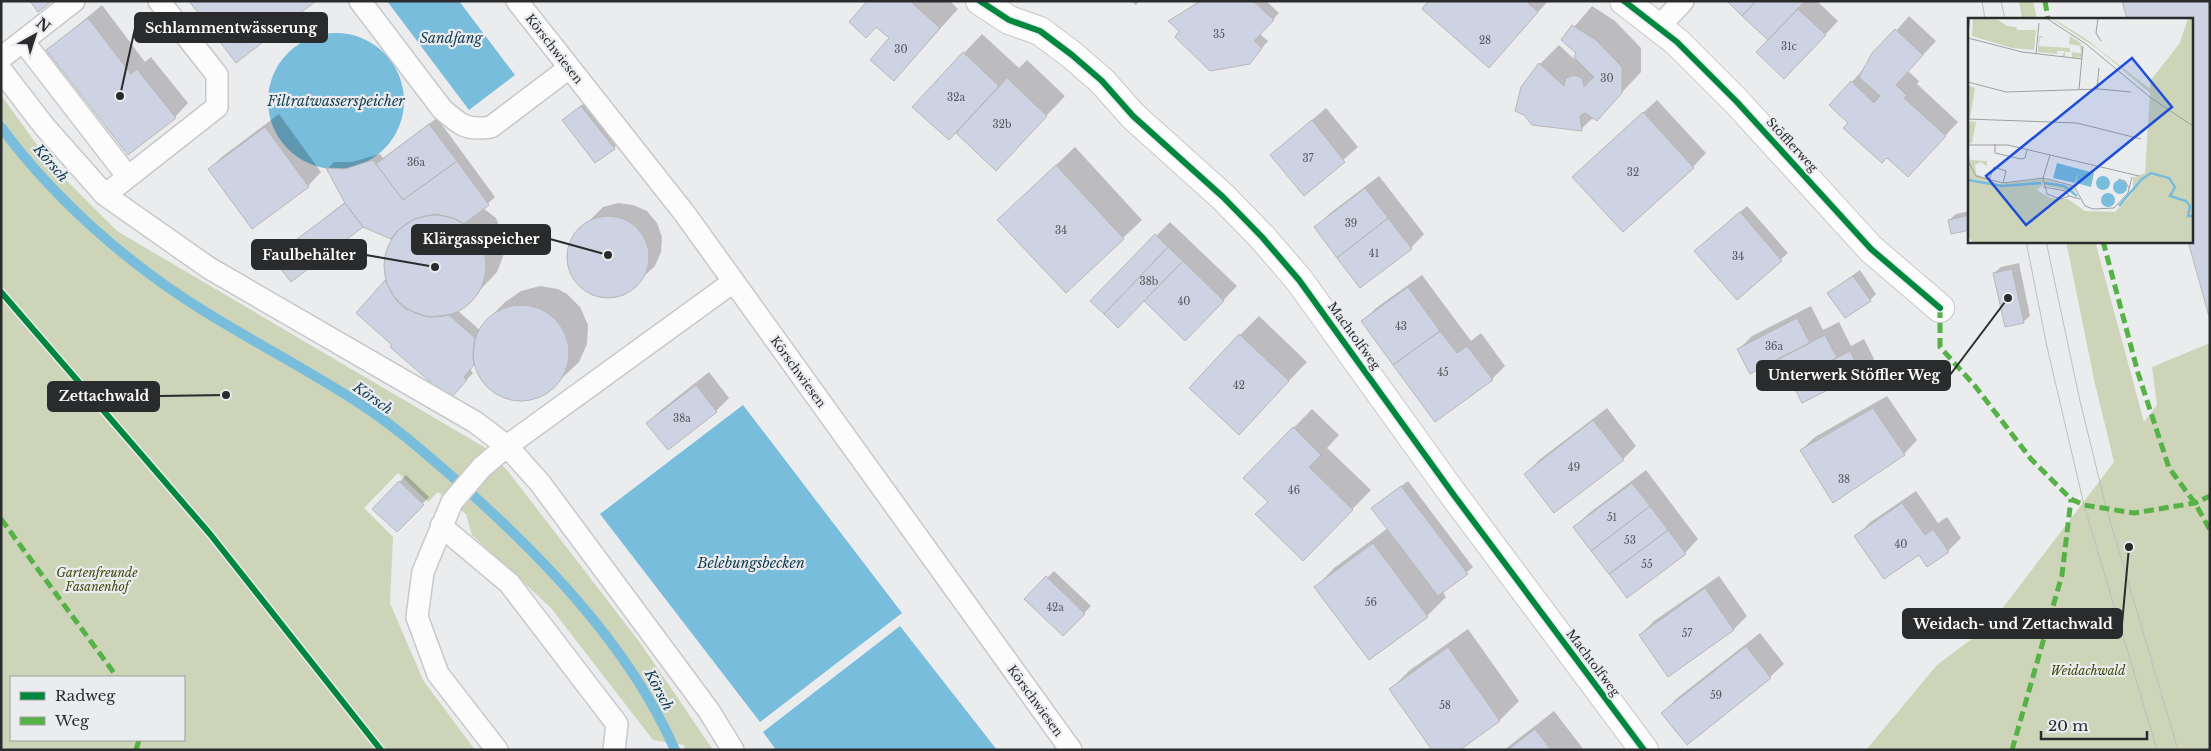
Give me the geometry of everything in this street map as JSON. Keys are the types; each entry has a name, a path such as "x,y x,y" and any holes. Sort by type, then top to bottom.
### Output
{"street":[{"name":"Machtolfweg","path":"980,1 1010,20 1040,31 1102,80 1133,116 1223,197 1300,280 1459,502 1644,750"},
{"name":"Stöfflerweg","path":"1624,1 1658,28 1737,102 1871,249 1940,308"}],"lane":[{"path":"1,58 74,1"},
{"path":"105,195 217,107 217,76 159,1"},
{"path":"360,1 442,109 458,123 475,130 490,127 569,68"},
{"name":"Körschwiesen","path":"517,1 684,214 1071,750"},
{"path":"1658,28 1683,1"},
{"path":"22,41 128,177"},
{"path":"1,70 44,126 105,195 209,268 476,422 507,446 540,483 709,711 733,750"},
{"path":"497,750 438,674 418,617 423,572 452,502 482,467 507,446 733,282"},
{"path":"441,526 509,583 617,724 614,750"}],"green space":[{"path":"2019,1 2033,1 2037,18 2022,18"},
{"name":"Gartenfreunde Fasanenhof","path":"1,95 53,167 117,231 484,447 507,470 641,644 713,750 685,750 684,745 653,740 551,608 472,535 466,514 438,492 428,502 398,473 364,508 393,537 390,603 423,680 475,750 1,750"},
{"name":"Weidachwald","path":"2066,242 2095,242 2144,422 2157,405 2152,367 2210,343 2210,750 1866,750 1937,665 1989,626 2114,462 2095,384"}],"water":[{"name":"Sandfang","path":"387,1 459,1 515,75 469,110"},
{"name":"Filtratwasserspeicher","path":"336,33 362,38 374,44 384,53 393,63 399,75 404,101 399,127 393,139 384,149 374,158 362,164 336,169 310,164 298,158 288,149 279,139 273,127 268,101 273,75 279,63 288,53 298,44 310,38"},
{"name":"Belebungsbecken","path":"743,405 902,613 760,722 600,514"},
{"path":"900,626 997,750 776,750 763,732"}],"building":[{"path":"30,1 52,1 38,12"},
{"path":"189,1 316,1 236,63"},
{"path":"867,1 910,1 940,28 894,81 870,60 889,38 876,27 866,38 849,22"},
{"path":"1201,1 1253,1 1274,20 1254,41 1262,48 1250,64 1210,71 1175,37 1179,31 1168,21"},
{"path":"1428,1 1526,1 1538,12 1489,68 1422,9"},
{"path":"1727,1 1756,1 1742,16"},
{"path":"1756,1 1805,1 1768,40 1742,16"},
{"path":"2122,1 2210,1 2210,320 2188,242 2194,242 2194,18 2127,18"},
{"path":"1798,9 1826,35 1784,79 1756,52"},
{"path":"88,18 131,74 137,69 176,118 128,155 46,50"},
{"path":"1572,25 1596,40 1622,67 1622,93 1597,121 1585,113 1580,116 1582,131 1532,125 1524,115 1515,111 1521,87 1539,63 1564,86 1566,78 1574,75 1582,78 1584,87 1594,77 1574,57 1576,53 1561,40"},
{"path":"1895,29 1923,55 1896,85 1907,96 1904,98 1946,136 1908,177 1887,158 1882,163 1843,128 1848,123 1829,105 1851,81 1874,103 1880,96 1859,77 1872,53"},
{"path":"963,52 999,86 949,140 912,107"},
{"path":"1007,78 1047,116 996,171 956,133"},
{"path":"581,106 615,149 595,163 562,120"},
{"path":"1643,112 1694,168 1623,232 1572,177"},
{"path":"1312,120 1345,162 1304,196 1270,155"},
{"path":"429,124 457,161 403,200 376,164"},
{"path":"265,127 309,187 252,229 208,169"},
{"path":"373,160 403,200 457,161 489,205 464,224 456,219 435,214 414,219 397,231 391,239 363,227 345,203 326,168 345,169"},
{"path":"1056,165 1124,239 1066,293 997,220"},
{"path":"1365,188 1388,218 1337,258 1314,227"},
{"path":"345,203 363,227 291,282 272,258"},
{"path":"1740,212 1782,261 1737,300 1694,251"},
{"path":"435,215 455,219 471,230 482,246 486,266 482,286 471,302 455,313 435,317 415,313 399,302 388,286 384,266 388,246 399,230 415,219"},
{"path":"1968,215 1968,230 1951,234 1948,220"},
{"path":"608,216 624,219 637,228 646,241 649,257 646,273 637,286 624,295 608,298 592,295 579,286 570,273 567,257 570,241 579,228 592,219"},
{"path":"1388,218 1412,249 1360,288 1337,258"},
{"path":"1155,234 1168,247 1104,314 1090,301"},
{"path":"1168,247 1183,261 1118,328 1104,314"},
{"path":"1183,261 1224,301 1185,341 1144,301"},
{"path":"2012,269 2024,323 2005,327 1993,273"},
{"path":"1853,276 1871,301 1845,318 1827,293"},
{"path":"385,280 396,300 406,309 428,317 449,315 475,338 474,365 464,377 467,380 450,399 390,347 392,345 356,313"},
{"path":"1408,287 1440,331 1393,365 1361,321"},
{"path":"521,305 539,308 555,319 566,335 569,353 566,371 555,387 539,398 521,401 503,398 487,387 476,371 473,353 476,335 487,319 503,308"},
{"path":"1797,318 1810,343 1750,374 1737,349"},
{"path":"1440,331 1457,353 1467,346 1493,380 1435,422 1393,365"},
{"path":"1239,334 1289,381 1239,435 1189,388"},
{"path":"1825,335 1837,358 1776,389 1764,366"},
{"path":"1850,351 1861,373 1802,403 1791,381"},
{"path":"696,385 717,412 668,450 646,423"},
{"path":"1873,408 1905,455 1833,503 1800,450"},
{"path":"1593,420 1624,460 1554,513 1524,474"},
{"path":"1293,427 1321,455 1309,467 1353,510 1303,561 1255,514 1268,502 1243,478"},
{"path":"399,481 424,505 397,532 372,509"},
{"path":"1632,483 1650,506 1591,551 1573,527"},
{"path":"1401,486 1468,574 1438,596 1371,508"},
{"path":"1902,503 1925,535 1933,529 1949,552 1927,567 1919,555 1884,579 1854,536"},
{"path":"1650,506 1668,530 1609,574 1591,551"},
{"path":"1668,530 1686,554 1627,598 1609,574"},
{"path":"1373,543 1428,617 1369,660 1314,587"},
{"path":"1046,576 1085,614 1063,636 1024,599"},
{"path":"1705,588 1734,630 1668,677 1639,635"},
{"path":"1746,646 1771,678 1687,745 1661,713"},
{"path":"1448,647 1500,721 1460,750 1432,750 1389,689"},
{"path":"1535,729 1551,750 1508,750"}],"waterway":[{"name":"Körsch","path":"1,127 44,180 68,204 120,251 148,273 204,311 345,394 377,415 423,451 488,509 551,571 608,638 656,711 675,750"}],"tram line":[{"path":"1982,1 1985,18"},
{"path":"2001,1 2005,18"},
{"path":"2026,242 2047,347 2084,505 2157,750"},
{"path":"2046,242 2080,401 2106,507 2178,750"}],"marked path":[{"path":"2045,1 2048,18"},
{"path":"2103,242 2138,373 2169,468 2195,503 2210,530"},
{"path":"1940,308 1940,347 1975,386 2031,459 2071,499 2084,505 2134,513 2195,503 2210,496"},
{"path":"2012,750 2062,575 2071,499"},
{"path":"1,519 116,676"},
{"path":"136,750 139,741"}],"cycle path":[{"path":"980,1 1009,20 1040,31 1072,55 1102,81 1133,116 1223,197 1262,237 1299,280 1453,494 1644,750"},
{"path":"1624,1 1677,42 1737,102 1871,249 1940,308"},
{"path":"1,292 210,534 381,750"}],"place":[{"name":"Schlammentwässerung","path":"120,96"},
{"name":"Klärgasspeicher","path":"608,255"},
{"name":"Faulbehälter","path":"435,267"},
{"name":"Unterwerk Stöffler Weg","path":"2008,298"},
{"name":"Zettachwald","path":"226,395"},
{"name":"Weidach- und Zettachwald","path":"2129,547"}]}
